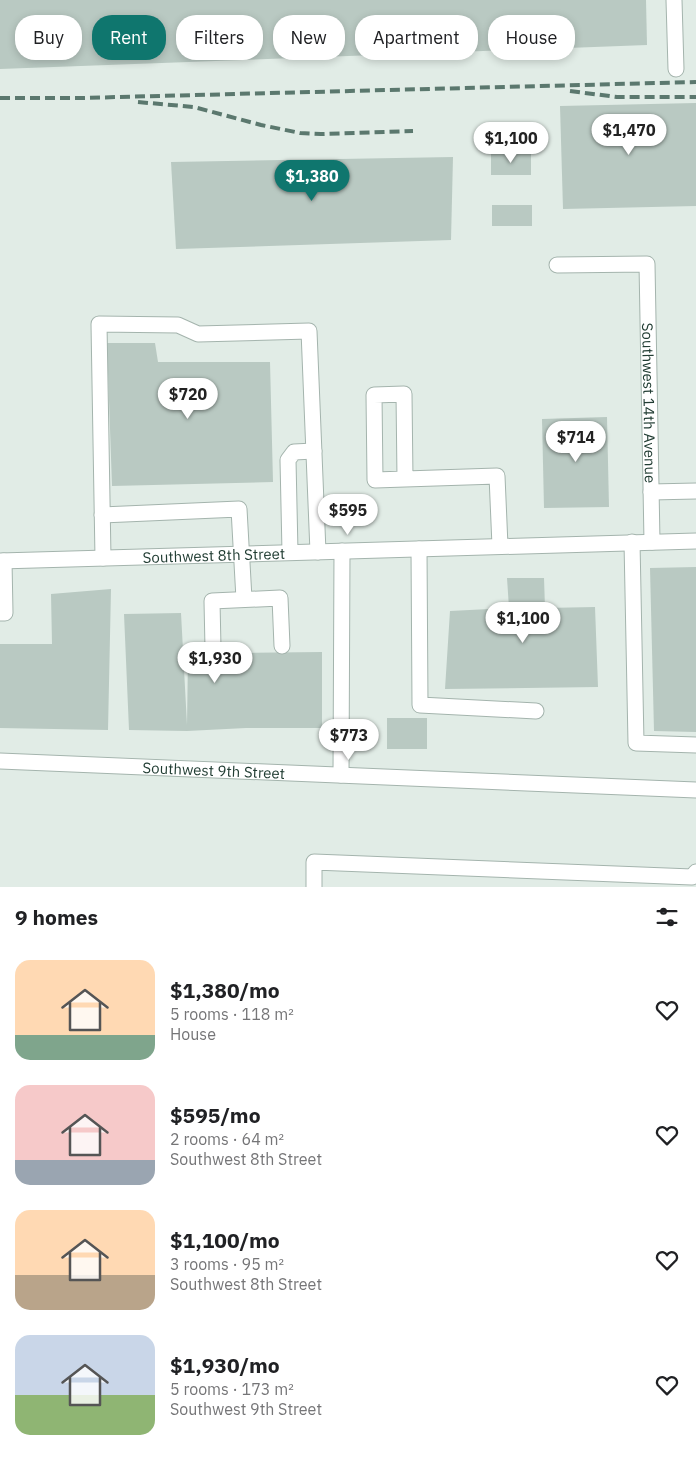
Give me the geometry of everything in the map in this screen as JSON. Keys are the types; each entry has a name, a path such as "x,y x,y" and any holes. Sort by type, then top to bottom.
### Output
{"street":[{"path":"674,0 676,69"},
{"name":"Southwest 14th Avenue","path":"557,266 647,264 652,542"},
{"path":"103,558 99,324 178,325 198,334 309,331 318,552"},
{"path":"405,479 404,394 374,395 375,480 497,476 500,546"},
{"path":"290,552 288,460 294,452 314,451"},
{"path":"651,492 696,491"},
{"path":"102,515 239,510 244,599"},
{"name":"Southwest 8th Street","path":"2,561 696,541"},
{"path":"632,542 636,743 696,744"},
{"path":"419,548 420,705 536,711"},
{"path":"341,775 342,551"},
{"path":"0,613 5,613 2,561"},
{"path":"213,648 212,600 244,599 280,598 282,646"},
{"name":"Southwest 9th Street","path":"0,761 696,790"},
{"path":"314,887 314,862 692,877 696,872"}],"building":[{"path":"0,0 646,0 647,45 575,48 575,15 488,15 488,51 478,51 478,15 355,15 355,56 345,56 345,15 273,15 273,59 263,59 263,15 176,15 176,60 243,60 0,69"},
{"path":"696,103 696,206 563,209 560,106"},
{"path":"491,154 531,154 531,175 491,175"},
{"path":"453,157 451,240 176,249 171,162"},
{"path":"492,205 532,205 532,226 492,226"},
{"path":"107,343 155,343 158,362 270,362 273,482 112,486"},
{"path":"607,417 609,507 544,508 542,419"},
{"path":"696,567 696,732 654,731 650,568"},
{"path":"507,578 544,578 545,608 595,607 598,687 445,689 450,611 509,608"},
{"path":"111,589 108,730 0,728 0,644 52,644 51,594"},
{"path":"181,613 187,725 188,656 322,652 322,728 246,728 187,731 129,730 124,614"},
{"path":"387,718 427,718 427,749 387,749"}],"railway":[{"path":"0,98 81,98 696,82"},
{"path":"570,91 617,97 696,97"},
{"path":"138,102 194,107 261,125 300,133 413,131"}]}
